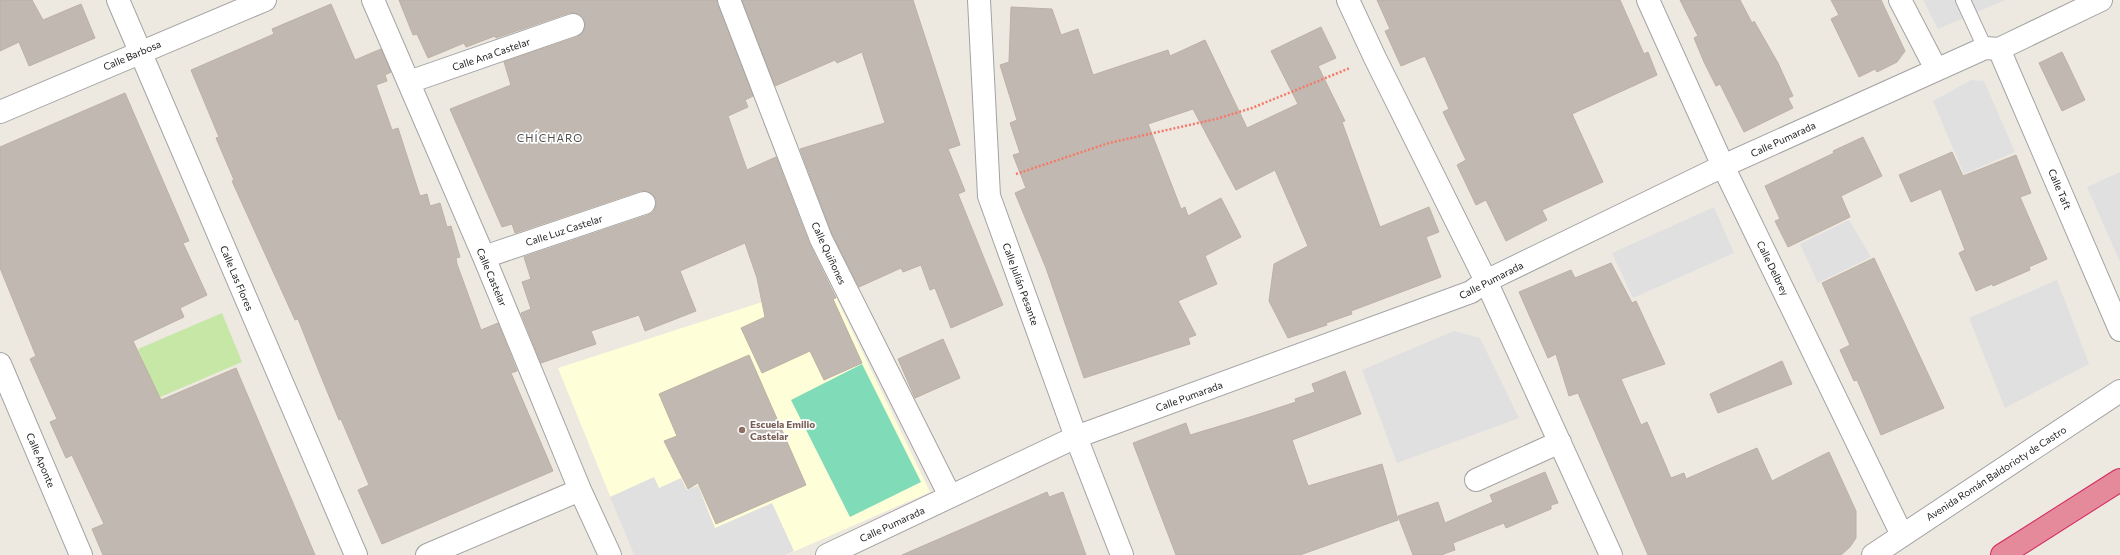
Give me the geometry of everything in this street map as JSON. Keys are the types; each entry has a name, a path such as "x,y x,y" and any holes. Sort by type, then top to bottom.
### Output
{"highway":[{"path":"2002,555 2120,480"}],"street":[{"name":"Calle Las Flores","path":"118,0 356,555"},
{"name":"Calle Barbosa","path":"0,112 139,51 265,0"},
{"name":"Calle Castelar","path":"373,0 484,257 580,490 610,555"},
{"name":"Calle Quiñones","path":"729,0 820,239 950,496"},
{"name":"Calle Julián Pesante","path":"979,0 989,196 1076,437 1122,555"},
{"path":"1348,0 1375,58 1486,281 1611,555"},
{"name":"Calle Delbrey","path":"1648,0 1723,166 1902,535"},
{"path":"1900,0 1936,69"},
{"name":"Calle Pumarada","path":"826,555 1076,437 1471,292 1486,281 1723,166 1936,69 1992,48 2100,0"},
{"name":"Calle Ana Castelar","path":"408,82 573,25"},
{"name":"Calle Taft","path":"1992,48 2120,330"},
{"name":"Calle Luz Castelar","path":"484,257 644,203"},
{"name":"Calle Aponte","path":"0,364 81,555"},
{"name":"Avenida Román Baldorioty de Castro","path":"1873,555 2120,391"},
{"path":"1476,480 1560,442"},
{"path":"427,555 580,490"}],"lane":[{"path":"1963,0 1992,48"}],"path":[{"path":"988,183 1110,143 1209,121 1252,108 1375,58"}],"shaded area":[{"path":"1923,0 2005,0 1938,29"},
{"path":"1971,80 1984,81 2015,152 1964,174 1933,101"},
{"path":"2120,172 2120,262 2087,187"},
{"path":"1714,207 1734,253 1633,298 1612,253"},
{"path":"1849,220 1871,257 1818,283 1800,244"},
{"path":"2057,280 2089,364 2005,408 1969,318"},
{"name":"Escuela Emilio Castelar","path":"828,281 930,492 786,555 634,555 558,368"},
{"path":"1454,331 1480,338 1519,418 1397,463 1362,370"},
{"path":"654,477 659,488 681,478 687,490 698,485 715,528 772,503 794,551 786,555 634,555 610,497"}],"green space":[{"path":"222,313 242,362 158,398 138,349"},
{"path":"862,364 921,482 850,517 791,400"}],"building":[{"path":"0,0 32,0 43,20 81,4 95,38 29,66 19,42 0,51"},
{"path":"399,0 717,0 753,96 745,100 748,107 728,116 747,170 776,157 809,243 836,298 833,299 862,363 824,380 810,351 762,373 741,328 765,317 757,278 745,243 680,271 696,311 645,331 639,315 591,331 596,344 541,363 521,313 531,309 522,282 531,279 524,257 648,215 653,212 656,206 656,199 647,191 640,191 515,233 512,224 502,227 450,109 511,85 504,62 577,37 585,28 585,21 576,13 569,13 496,38 495,36 466,47 464,43 428,58 417,34 413,35"},
{"path":"742,0 913,0 960,145 948,149 965,191 958,194 1003,305 951,328 935,288 930,290 921,265 903,272 901,268 859,287 832,234 800,149 885,123 862,52 837,63 835,60 775,86"},
{"path":"1377,0 1620,0 1644,54 1648,52 1657,75 1572,114 1603,182 1542,210 1547,220 1506,241 1486,200 1476,205 1457,165 1466,160 1443,112 1449,109 1425,56 1401,66 1385,31 1390,29"},
{"path":"1680,0 1740,0 1752,23 1754,21 1778,63 1793,96 1788,98 1793,108 1744,132 1720,84 1716,86 1704,62 1694,38 1698,36"},
{"path":"1831,0 1881,0 1905,51 1897,62 1877,72 1875,69 1859,77 1831,19 1839,15"},
{"path":"331,4 355,60 381,49 391,72 385,75 387,81 376,85 392,130 398,128 420,196 427,194 430,206 440,203 447,227 451,226 460,257 456,258 457,264 481,330 498,323 517,371 511,373 553,471 382,544 358,490 369,485 341,419 339,420 298,319 295,320 232,181 234,180 216,138 219,137 191,70 274,34 272,29"},
{"path":"1011,7 1052,9 1061,35 1078,29 1093,75 1168,50 1170,56 1205,40 1247,128 1298,104 1271,51 1321,27 1336,58 1318,66 1345,121 1342,122 1380,227 1429,207 1439,232 1426,237 1441,277 1351,311 1352,314 1326,323 1327,325 1288,338 1269,301 1274,264 1308,246 1275,170 1236,190 1193,109 1148,124 1181,209 1185,207 1188,216 1221,198 1241,237 1205,256 1217,284 1178,301 1196,335 1188,338 1190,344 1084,378 1046,268 1015,193 1026,188 1013,155 1020,153 1010,123 1017,120 1000,65 1009,62"},
{"path":"2062,52 2085,100 2062,111 2039,63"},
{"path":"125,93 189,241 183,243 207,295 180,308 184,317 133,341 161,400 236,368 315,555 103,555 92,529 104,524 72,455 66,458 50,422 57,419 30,359 36,356 0,268 0,147"},
{"path":"1863,137 1882,176 1841,196 1850,217 1788,247 1775,221 1780,219 1765,186 1834,153 1833,151"},
{"path":"1952,152 1963,176 2016,155 2031,193 2020,197 2047,259 2029,267 2030,270 1993,286 1992,284 1976,291 1959,253 1965,250 1941,189 1911,202 1899,175"},
{"path":"1874,258 1944,408 1881,435 1857,380 1854,381 1840,350 1850,345 1822,283"},
{"path":"1611,263 1632,303 1636,301 1665,364 1621,379 1641,425 1647,422 1671,478 1684,473 1686,479 1757,448 1772,481 1829,452 1856,511 1856,538 1850,547 1841,555 1648,555 1578,393 1569,396 1556,354 1548,358 1519,292 1571,270 1575,278"},
{"path":"943,339 960,378 915,398 898,359"},
{"path":"749,355 806,485 716,524 698,483 688,489 664,441 677,436 659,394"},
{"path":"1782,361 1792,384 1718,413 1710,394"},
{"path":"1345,371 1361,414 1292,440 1308,486 1382,464 1398,520 1300,555 1176,555 1133,443 1186,423 1190,435 1296,402 1295,399 1315,392 1312,384"},
{"path":"1545,472 1558,503 1551,505 1551,509 1506,528 1504,523 1453,543 1455,550 1441,555 1413,555 1398,516 1438,502 1445,523 1493,502 1490,495"},
{"path":"1047,492 1049,497 1063,492 1086,555 902,555"}],"place":[{"name":"Escuela Emilio Castelar","path":"742,430"}],"district":[{"name":"CHÍCHARO","path":"550,137"}]}
